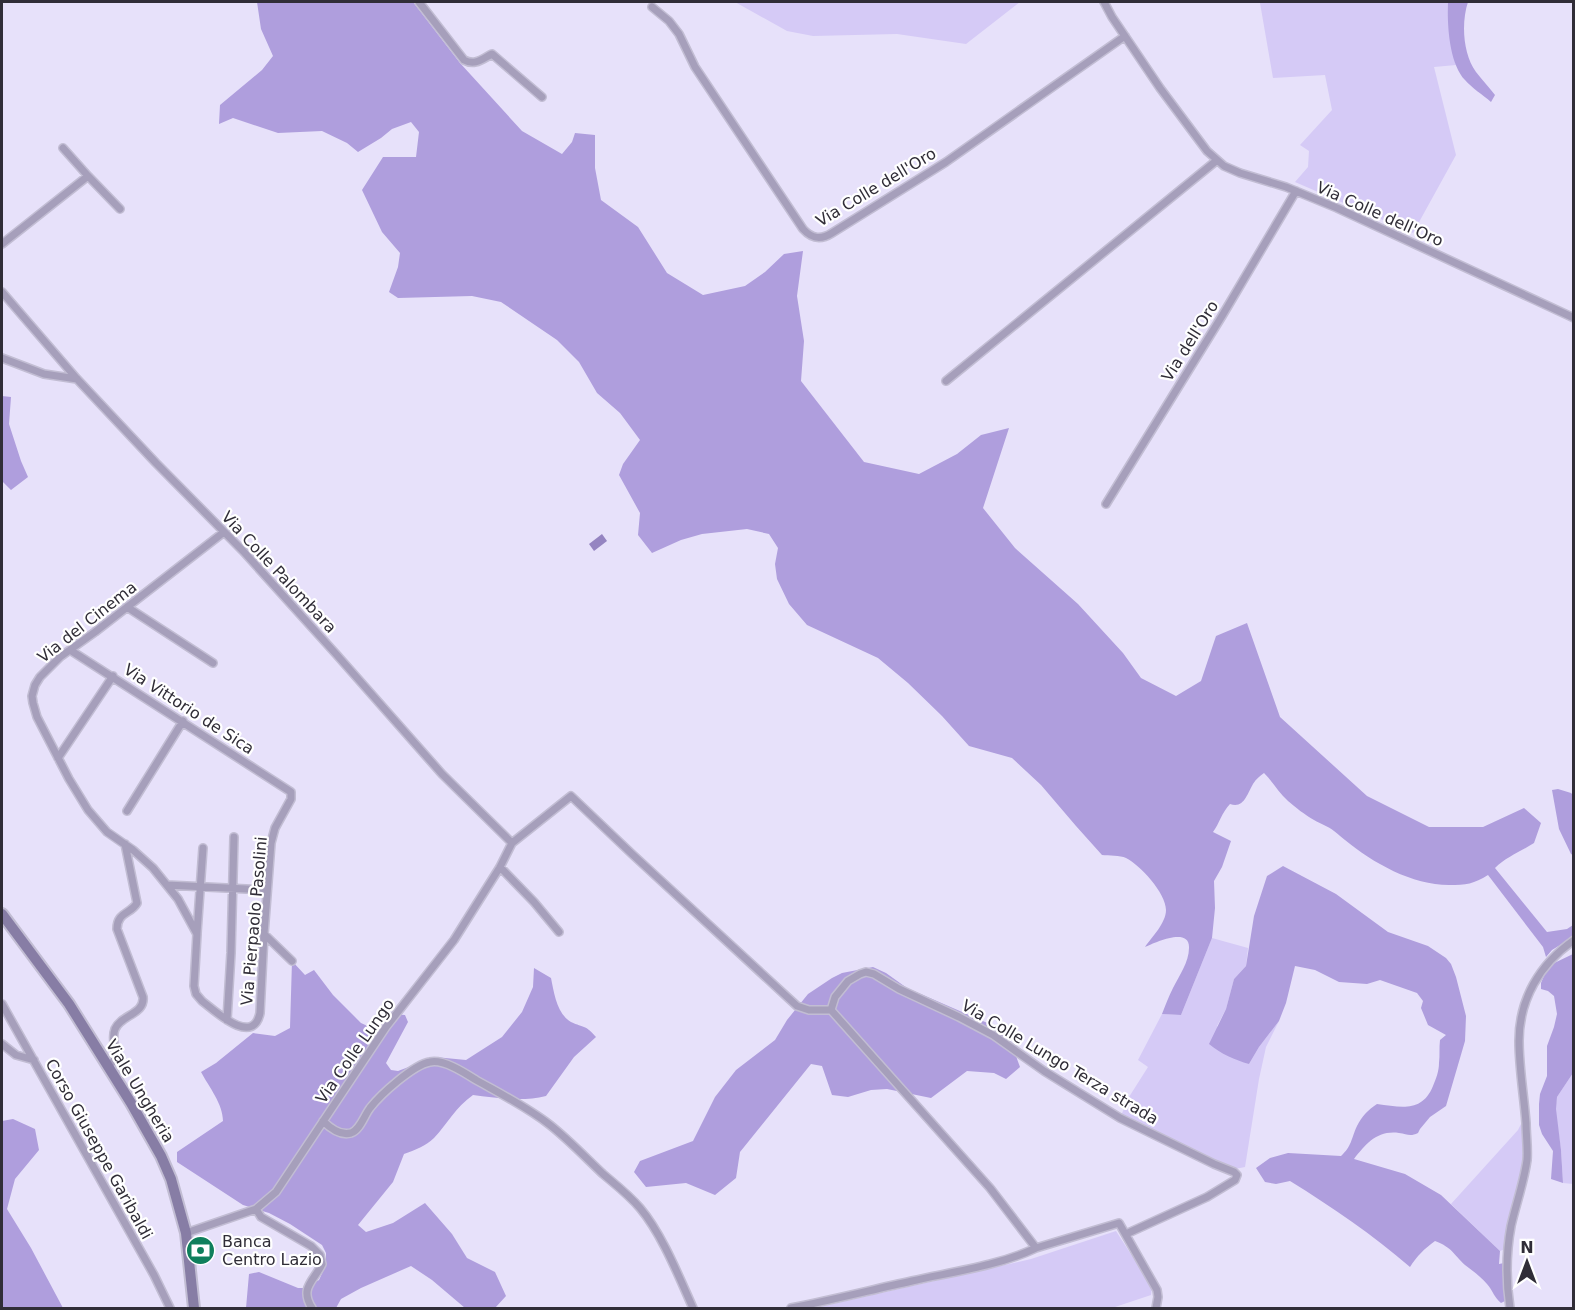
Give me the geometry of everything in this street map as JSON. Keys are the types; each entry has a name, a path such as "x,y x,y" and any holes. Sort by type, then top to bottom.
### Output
{"main road":[{"name":"Viale Ungheria","path":"2,914 69,1004 134,1108 164,1163 171,1179 186,1233 194,1308"}],"street":[{"path":"419,2 464,60 476,63 492,54 542,97"},
{"name":"Via Colle dell'Oro","path":"1104,2 1160,88 1216,161 1232,170 1296,191 1337,208 1574,318"},
{"name":"Via Colle dell'Oro","path":"652,7 669,21 679,34 695,67 803,229 810,236 818,238 826,237 946,162 1125,36"},
{"path":"63,148 120,209"},
{"path":"946,381 1216,161"},
{"path":"2,244 88,176"},
{"name":"Via dell'Oro","path":"1106,504 1296,191"},
{"name":"Via Colle Palombara","path":"2,292 77,379 224,531 442,774 512,843"},
{"path":"2,358 44,374 77,379"},
{"name":"Via del Cinema","path":"197,934 178,899 147,862 95,820 78,795 35,713 32,694 36,683 45,671 224,531"},
{"path":"127,607 213,663"},
{"name":"Via Vittorio de Sica","path":"70,650 288,788 292,793"},
{"path":"58,758 113,676"},
{"path":"127,811 183,721"},
{"name":"Via Pierpaolo Pasolini","path":"227,1020 244,1027 252,1026 258,1021 269,852 272,836 292,793"},
{"path":"512,843 571,796 797,1006 809,1010 831,1010 990,1188 1036,1248"},
{"path":"227,1020 234,837"},
{"name":"Via Colle Lungo","path":"186,1233 256,1209 276,1192 386,1027 454,940 500,867 512,843"},
{"path":"108,1066 116,1059 114,1040 117,1026 143,1003 143,997 117,929 120,918 137,903 124,844"},
{"path":"203,848 197,934 196,994 227,1020"},
{"path":"500,867 560,932"},
{"path":"166,885 267,890"},
{"path":"264,934 292,961"},
{"path":"1510,1308 1508,1245 1527,1158 1520,1055 1521,1023 1530,992 1546,964 1574,940"},
{"name":"Via Colle Lungo Terza strada","path":"831,1010 835,997 848,981 866,972 873,974 993,1035 1044,1071 1120,1118 1237,1175 1235,1180 1207,1197 1125,1234"},
{"name":"Corso Giuseppe Garibaldi","path":"2,1005 154,1275 170,1308"},
{"path":"2,1044 16,1055 33,1060"},
{"path":"323,1120 339,1132 345,1134 353,1132 375,1101 400,1078 419,1066 437,1061 461,1071 549,1125 572,1143 634,1202 656,1231 693,1308"},
{"path":"256,1209 261,1217 311,1246 320,1255 322,1264 307,1289 307,1299 312,1308"},
{"path":"791,1308 1020,1256 1036,1248 1119,1223 1157,1290 1156,1308"},
{"path":"191,1285 200,1308"}],"shaded area":[{"path":"257,2 413,2 460,63 522,131 562,154 572,142 575,133 595,135 595,168 601,200 638,227 667,273 703,295 745,286 765,272 784,254 803,251 797,296 804,341 801,381 864,462 919,474 957,454 981,435 1009,428 983,508 1015,548 1078,604 1123,653 1141,678 1176,696 1201,681 1216,636 1247,623 1280,717 1367,796 1429,827 1483,827 1524,808 1541,823 1534,843 1495,868 1547,932 1567,929 1573,925 1573,937 1552,950 1546,957 1543,947 1488,875 1460,885 1435,884 1407,877 1368,857 1332,829 1300,811 1284,798 1264,773 1254,782 1242,803 1230,804 1227,807 1213,832 1231,841 1222,867 1214,881 1215,908 1212,938 1181,1015 1162,1014 1186,964 1189,953 1188,941 1178,937 1145,947 1161,925 1166,910 1157,888 1138,867 1124,857 1102,855 1041,785 1012,758 969,746 908,683 878,658 807,625 789,604 777,579 775,564 778,548 769,534 747,529 702,534 681,540 652,553 638,535 640,513 619,475 623,464 640,440 620,413 597,393 579,362 557,340 501,302 472,296 398,298 389,292 398,267 400,253 382,232 362,190 383,157 416,157 419,132 411,122 392,129 358,152 347,143 322,131 278,133 233,118 219,124 220,105 262,70 273,56 261,29"},
{"path":"735,2 1020,2 966,44 897,34 813,36 787,31"},
{"path":"1448,2 1450,34 1456,65 1434,67 1456,155 1413,233 1295,182 1308,167 1309,151 1300,145 1332,110 1325,75 1273,78 1260,3"},
{"path":"1448,2 1468,2 1464,19 1464,38 1468,56 1476,72 1495,95 1491,102 1465,80 1455,64 1449,32"},
{"path":"2,396 11,397 9,424 28,477 11,490 2,481"},
{"path":"602,534 607,541 594,551 589,544"},
{"path":"1558,789 1573,795 1573,855 1559,829 1552,790"},
{"path":"1283,866 1336,894 1388,932 1428,946 1451,964 1466,1016 1465,1041 1446,1106 1430,1117 1418,1133 1411,1135 1391,1133 1378,1136 1368,1143 1354,1159 1405,1174 1441,1195 1500,1251 1499,1264 1504,1263 1505,1301 1501,1303 1482,1279 1441,1244 1435,1241 1418,1256 1410,1267 1337,1211 1306,1191 1290,1181 1276,1184 1265,1182 1256,1168 1270,1158 1288,1153 1341,1156 1349,1146 1361,1119 1377,1104 1402,1107 1423,1101 1436,1078 1440,1040 1446,1035 1428,1025 1421,1008 1423,1001 1417,993 1380,980 1367,984 1339,982 1315,970 1295,966 1279,1021 1249,1064 1218,1051 1209,1044 1226,1009 1234,979 1246,966 1254,916 1267,876"},
{"path":"1212,938 1248,948 1246,966 1234,979 1226,1009 1217,1026 1249,1064 1279,1021 1266,1047 1245,1167 1230,1170 1120,1118 1129,1097 1148,1067 1138,1060 1162,1014 1181,1015"},
{"path":"1573,954 1573,1073 1557,1097 1556,1109 1563,1183 1551,1179 1553,1151 1539,1125 1540,1094 1547,1076 1547,1046 1557,1014 1554,996 1541,989 1541,983 1548,966"},
{"path":"292,961 305,975 314,970 333,995 361,1023 374,1029 387,1017 405,1015 408,1022 386,1063 391,1070 398,1071 435,1057 466,1060 502,1037 522,1012 533,987 534,968 551,978 562,1014 596,1037 574,1057 546,1096 519,1099 473,1095 461,1105 431,1141 404,1154 393,1182 358,1225 366,1232 393,1223 425,1203 452,1234 467,1258 495,1272 506,1296 495,1308 465,1308 432,1280 411,1266 341,1299 336,1308 246,1308 249,1274 259,1272 298,1288 305,1288 319,1280 326,1265 326,1253 322,1245 290,1224 269,1213 243,1205 177,1162 177,1152 223,1121 218,1102 201,1072 216,1063 253,1033 275,1036 290,1028"},
{"path":"873,967 907,988 992,1025 1010,1040 1020,1067 1006,1079 994,1073 967,1071 931,1098 887,1089 871,1090 848,1097 832,1095 822,1066 811,1064 740,1152 736,1178 715,1195 686,1183 646,1187 634,1172 640,1161 693,1141 715,1097 736,1070 775,1040 787,1020 808,994 842,973"},
{"path":"1573,1073 1573,1184 1563,1183 1555,1109 1557,1097"},
{"path":"13,1119 35,1129 39,1150 15,1179 7,1209 63,1308 2,1308 2,1121"},
{"path":"1522,1122 1523,1166 1506,1232 1505,1249 1500,1251 1451,1204 1518,1130"},
{"path":"1116,1231 1152,1287 1151,1295 1112,1308 815,1308 1031,1259"}],"place":[{"name":"Banca Centro Lazio","path":"201,1250"}]}
